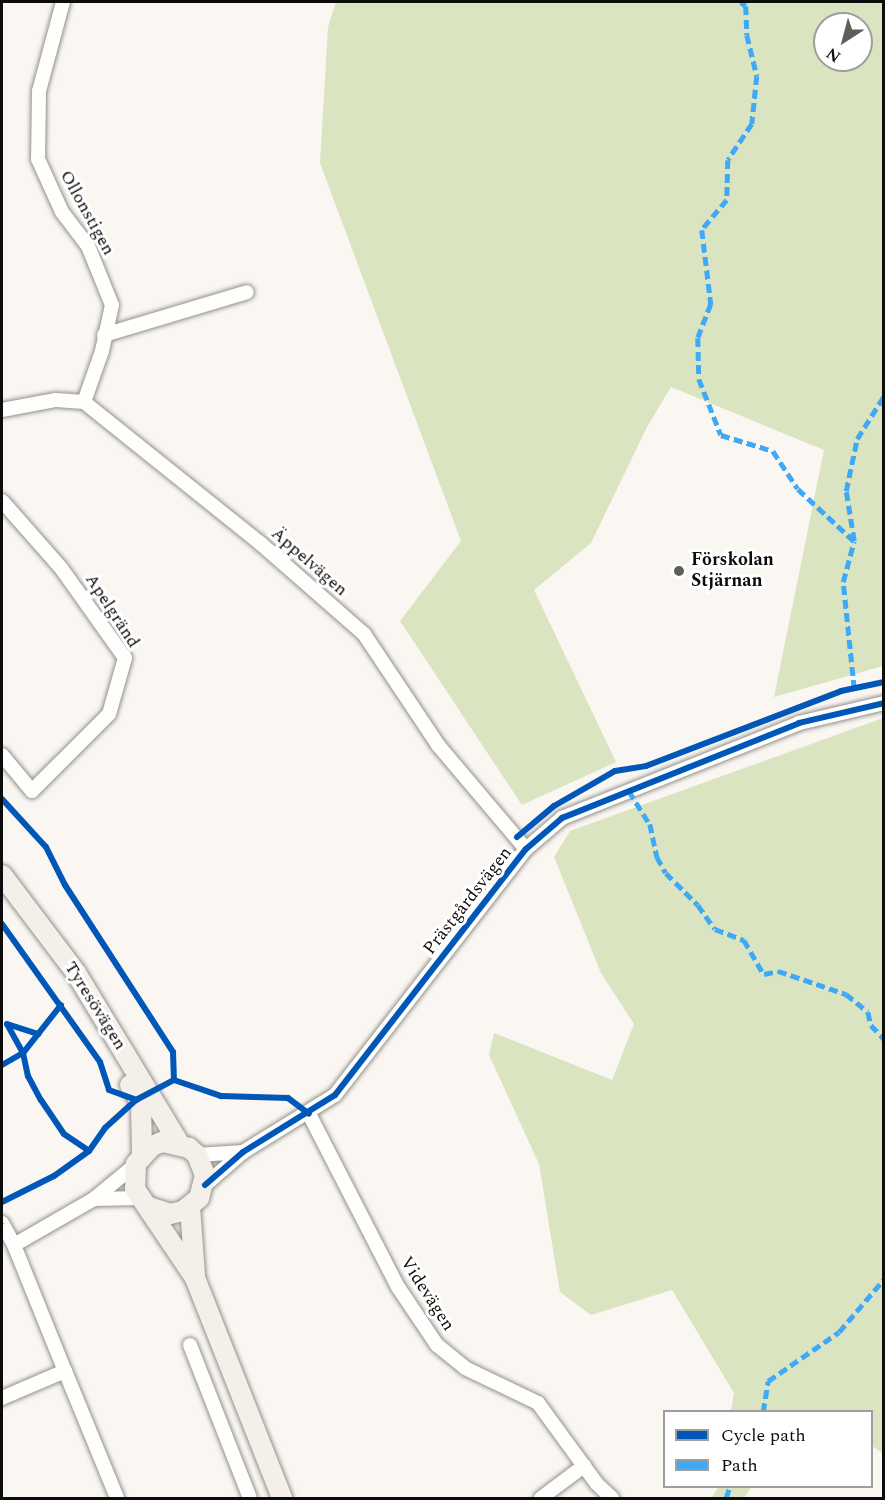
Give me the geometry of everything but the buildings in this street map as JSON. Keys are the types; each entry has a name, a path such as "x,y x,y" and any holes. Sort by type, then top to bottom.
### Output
{"main road":[{"name":"Tyresövägen","path":"2,875 76,973 179,1143 197,1155"},
{"name":"Tyresövägen","path":"2,890 67,981 141,1103 139,1159 134,1178 144,1203 195,1278 282,1498"},
{"path":"139,1159 162,1143 179,1143"},
{"path":"144,1203 170,1214 190,1207 205,1185 203,1165 197,1155"},
{"name":"Tyresövägen","path":"190,1207 195,1278"}],"street":[{"name":"Ollonstigen","path":"63,2 39,91 38,159 62,212 88,246 112,305 84,402"},
{"path":"104,335 247,292"},
{"path":"2,410 56,400 84,402"},
{"name":"Äppelvägen","path":"84,402 260,543 364,634 438,745 526,849"},
{"name":"Apelgränd","path":"2,501 61,568 125,658 109,714 32,791 2,754"},
{"name":"Prästgårdsvägen","path":"205,1185 243,1152 309,1114 335,1095 526,849 562,818 650,782 689,770 799,723 884,703"},
{"name":"Videvägen","path":"309,1114 398,1287 437,1345 465,1368 538,1403 584,1466 612,1498"},
{"name":"Prästgårdsvägen","path":"197,1155 243,1152"},
{"path":"14,1245 94,1198 139,1159"},
{"path":"94,1198 144,1203"},
{"path":"2,1223 14,1245 117,1498"},
{"path":"190,1345 250,1498"},
{"path":"2,1398 65,1371"},
{"path":"541,1498 584,1466"}],"green space":[{"path":"336,2 883,2 883,666 774,697 824,450 671,387 647,427 591,543 534,590 616,762 522,805 400,621 461,541 320,163 328,27"},
{"path":"884,718 883,1453 873,1447 873,1410 731,1410 734,1393 672,1290 591,1315 560,1292 539,1164 489,1055 494,1033 612,1080 634,1024 601,973 554,857 570,831"},
{"path":"717,1488 750,1488 744,1498 712,1498"}],"marked path":[{"path":"741,2 746,6 747,35 757,76 752,124 728,160 727,200 702,230 711,304 698,338 699,379 721,435 773,451 798,489 854,541"},
{"path":"854,689 843,582 854,541 846,491 857,439 884,396"},
{"path":"629,791 650,824 657,857 666,873 698,905 715,929 744,940 764,974 778,971 846,994 868,1012 871,1025 884,1039"},
{"path":"763,1410 768,1381 839,1332 884,1279"},
{"path":"726,1498 729,1488"}],"cycle path":[{"path":"517,837 554,806 615,771 646,766 841,691 884,682"},
{"path":"205,1185 243,1152 335,1095 526,849 562,818 799,723 884,703"},
{"path":"2,799 46,847 65,885 173,1052 174,1080 221,1096 288,1098 309,1114"},
{"path":"2,924 100,1062 109,1090 136,1100"},
{"path":"61,1005 23,1053 28,1076 41,1100 64,1134 89,1151"},
{"path":"2,1065 23,1053 7,1024 38,1034"},
{"path":"2,1202 54,1176 89,1151 105,1128 136,1100 174,1080"}],"place":[{"name":"Förskolan Stjärnan","path":"679,571"}]}
